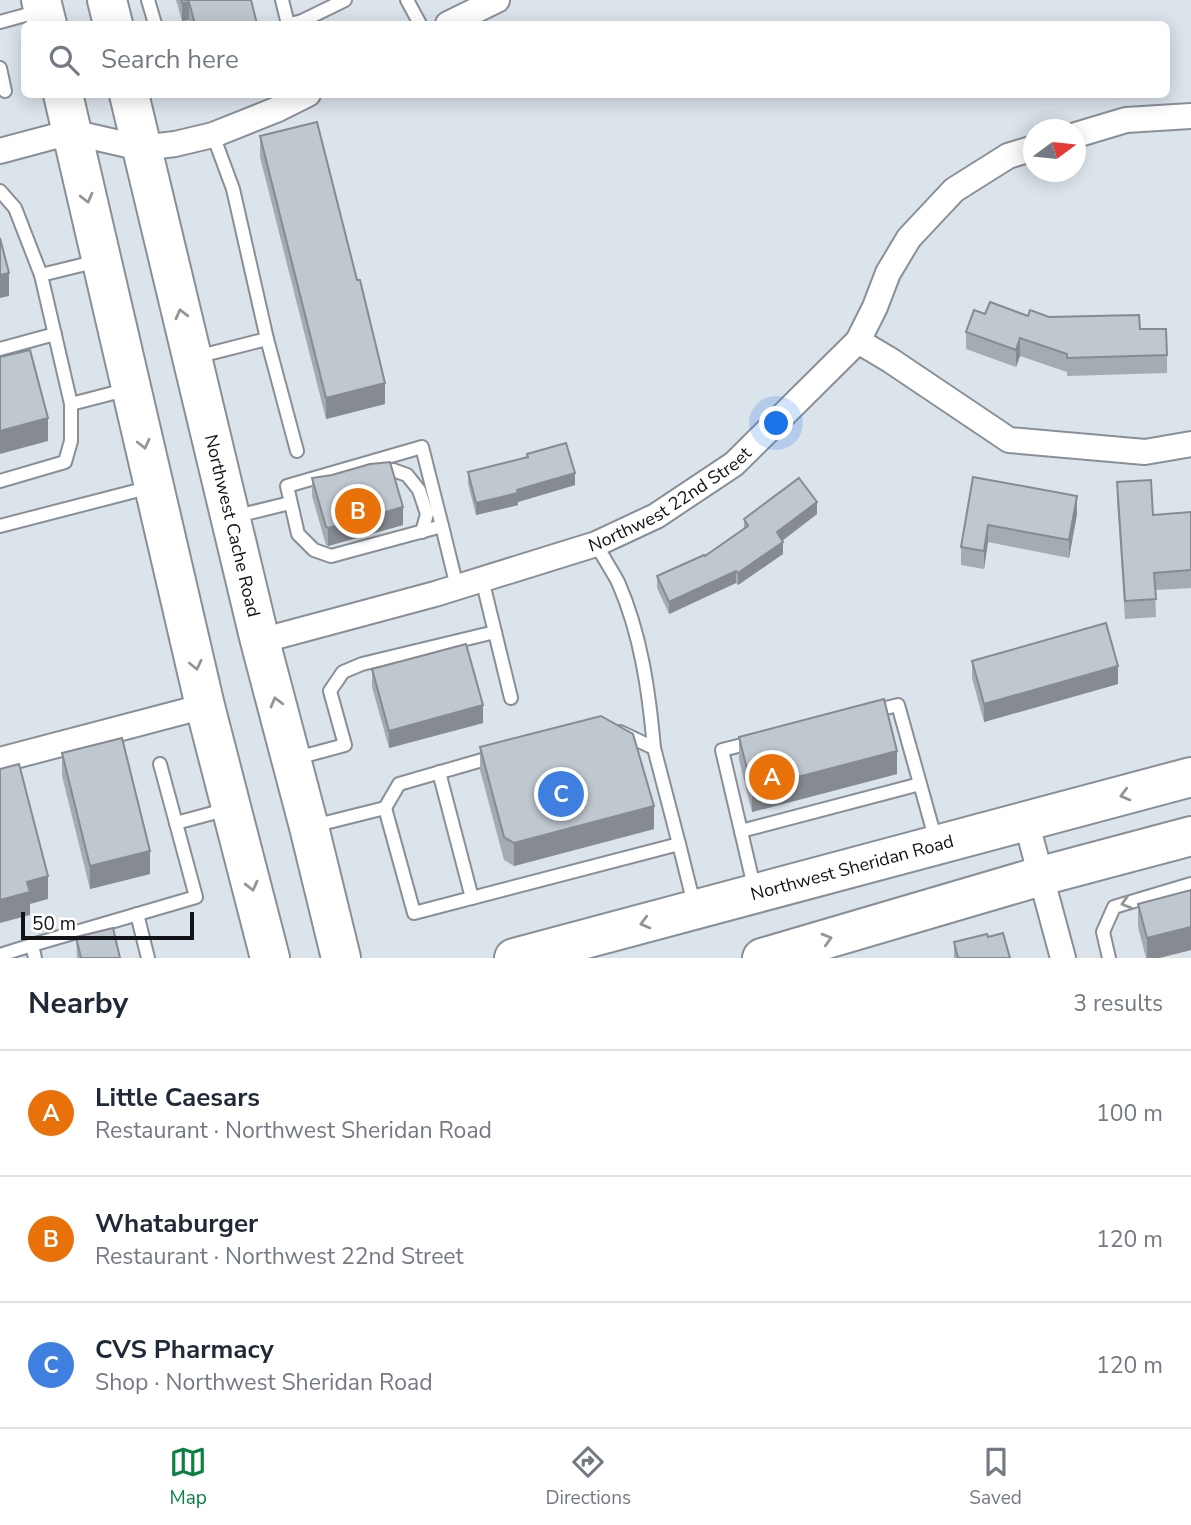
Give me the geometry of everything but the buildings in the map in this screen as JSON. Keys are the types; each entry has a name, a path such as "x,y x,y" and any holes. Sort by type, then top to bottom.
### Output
{"main road":[{"path":"107,0 112,21"},
{"path":"64,98 205,706 270,958"},
{"name":"Northwest Cache Road","path":"130,98 260,641 341,958"},
{"name":"Northwest Sheridan Road","path":"514,958 1191,777"},
{"path":"763,958 1041,876 1191,836"}],"street":[{"path":"454,21 497,0"},
{"path":"0,151 71,132 141,148 175,144 213,135 300,98"},
{"path":"1086,132 1126,120 1191,116"},
{"name":"Northwest 22nd Street","path":"260,641 457,587 596,544 656,516 734,464 858,341 888,273 909,238 954,190 1008,156 1023,151"},
{"path":"858,341 1009,440 1145,452 1191,444"},
{"path":"0,761 205,706"},
{"path":"1026,821 1063,958"}],"lane":[{"path":"148,0 154,21"},
{"path":"282,0 289,21"},
{"path":"304,21 345,0"},
{"path":"407,0 418,21"},
{"path":"0,22 44,11"},
{"path":"0,68 5,91"},
{"path":"213,135 233,189 267,339 297,451"},
{"path":"0,191 15,208 41,275 71,404 71,441 65,462 0,481"},
{"path":"41,275 102,260"},
{"path":"0,349 55,334"},
{"path":"192,358 267,339"},
{"path":"71,404 131,388"},
{"path":"442,526 331,556 314,550 298,534 287,486 422,447 442,526 457,587"},
{"path":"303,482 327,485 374,472 393,470 407,475 419,490 427,514 422,532"},
{"path":"0,526 154,486"},
{"path":"231,518 290,503"},
{"path":"596,544 618,583 643,663 654,748 695,909"},
{"path":"482,579 511,698"},
{"path":"291,760 345,746 330,691 343,672 362,664 495,632"},
{"path":"860,714 898,705 937,845"},
{"path":"606,726 654,748"},
{"path":"756,893 722,750 772,737"},
{"path":"503,754 399,784 385,808 414,913 679,844"},
{"path":"0,955 34,951 137,914 196,897 160,764"},
{"path":"439,772 472,898"},
{"path":"741,831 920,784"},
{"path":"176,823 232,808"},
{"path":"309,827 385,808"},
{"path":"1110,958 1103,932 1114,907 1191,884"},
{"path":"137,914 148,958"}],"place":[{"name":"Whataburger","path":"358,511"},
{"name":"Little Caesars","path":"772,777"},
{"name":"CVS Pharmacy","path":"561,794"}]}
